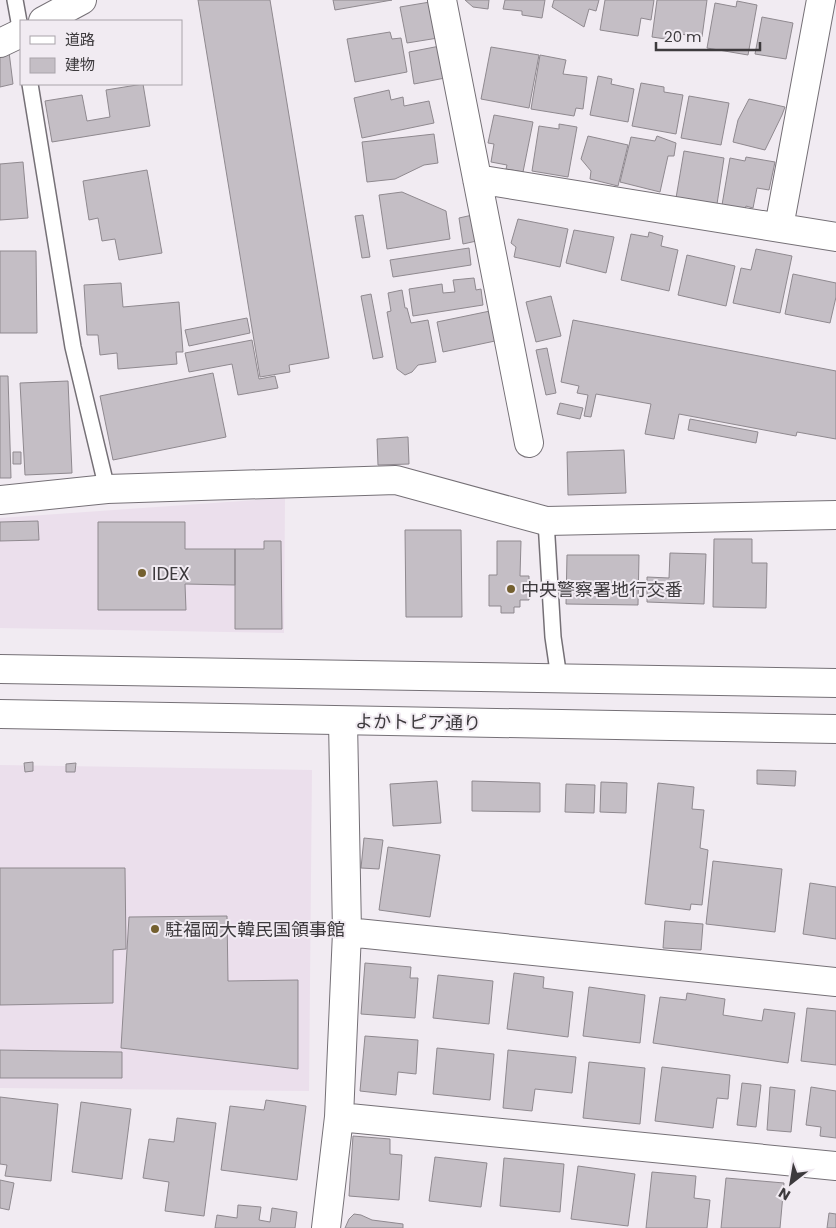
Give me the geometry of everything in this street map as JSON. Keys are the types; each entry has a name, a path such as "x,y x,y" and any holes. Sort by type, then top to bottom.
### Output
{"street":[{"path":"45,20 82,0"},
{"path":"442,0 529,443"},
{"path":"779,227 822,0"},
{"path":"0,43 20,33"},
{"path":"477,178 836,237"},
{"path":"0,500 107,489 396,480 546,521 836,515"},
{"path":"0,669 836,683"},
{"name":"よかトピア通り","path":"0,714 836,729"},
{"path":"326,1228 340,1117 347,932 343,721"},
{"path":"347,932 836,982"},
{"path":"340,1117 836,1166"}],"lane":[{"path":"15,0 20,28"},
{"path":"30,85 73,347 107,489"},
{"path":"546,521 553,637 560,678"}],"shaded area":[{"name":"IDEX","path":"285,498 284,633 0,628 0,518"},
{"name":"駐福岡大韓民国領事館","path":"0,765 312,770 309,1091 0,1088"}],"building":[{"path":"198,0 270,0 329,358 289,365 290,372 260,377"},
{"path":"333,0 392,0 335,10"},
{"path":"465,0 489,0 488,9 473,7"},
{"path":"505,0 545,0 542,18 522,15 522,11 503,9"},
{"path":"554,0 599,0 596,11 589,9 584,27 552,7"},
{"path":"605,0 654,0 651,20 641,18 638,36 600,30"},
{"path":"657,0 707,0 702,37 680,34 679,41 652,37"},
{"path":"737,1 757,5 748,55 707,48 715,3 736,7"},
{"path":"430,2 438,38 407,43 400,7"},
{"path":"762,17 793,23 786,59 755,54"},
{"path":"390,32 392,39 401,38 407,72 355,82 347,39"},
{"path":"440,46 445,78 414,84 409,52"},
{"path":"491,47 539,55 529,108 481,99"},
{"path":"9,52 13,84 0,87 0,55"},
{"path":"540,55 566,60 563,74 587,77 583,109 576,108 574,116 531,109"},
{"path":"598,76 612,79 611,84 634,89 628,122 590,115"},
{"path":"641,83 664,87 664,92 683,95 676,134 632,126"},
{"path":"143,85 150,126 52,142 45,101 82,95 87,121 110,117 106,90"},
{"path":"389,90 391,100 403,97 404,106 429,101 434,123 362,138 354,98"},
{"path":"689,96 729,103 721,145 681,138"},
{"path":"749,99 785,107 765,150 733,142 738,120"},
{"path":"494,115 533,122 523,172 506,169 507,165 491,162 494,144 488,143"},
{"path":"559,124 577,127 568,177 532,171 539,126 559,129"},
{"path":"434,134 438,163 424,165 395,179 367,182 362,142"},
{"path":"588,136 628,145 618,186 590,179 591,171 581,159"},
{"path":"657,136 676,143 674,156 668,156 660,192 620,182 631,137 655,141"},
{"path":"684,151 724,158 717,204 676,198"},
{"path":"746,157 775,162 769,190 757,188 753,208 746,206 745,210 722,205 730,158 745,161"},
{"path":"23,162 28,218 0,220 0,164"},
{"path":"147,170 162,253 119,260 115,239 102,241 98,218 89,220 83,181"},
{"path":"402,192 446,211 450,239 387,249 379,195"},
{"path":"477,214 481,240 463,244 459,218"},
{"path":"363,215 370,257 362,258 355,216"},
{"path":"518,219 568,229 560,267 514,257 516,247 511,243"},
{"path":"574,230 614,237 606,273 566,263"},
{"path":"649,232 663,236 661,246 678,250 669,291 621,280 631,234 648,237"},
{"path":"469,248 471,265 393,277 390,260"},
{"path":"756,249 792,256 780,313 733,303 741,268 751,270"},
{"path":"0,251 36,251 37,333 0,333"},
{"path":"687,255 735,266 726,306 678,295"},
{"path":"793,274 836,283 836,297 830,323 785,314"},
{"path":"474,278 476,290 481,289 483,305 413,316 409,289 442,284 443,293 455,292 453,280"},
{"path":"121,283 123,307 179,302 183,352 176,352 177,364 118,369 117,353 100,355 98,335 87,335 84,285"},
{"path":"402,290 405,308 407,308 411,323 428,320 436,362 418,365 412,372 405,375 397,369 387,312 391,311 388,293"},
{"path":"371,294 383,357 373,359 361,296"},
{"path":"551,296 561,336 536,342 526,302"},
{"path":"490,311 495,341 443,352 437,322"},
{"path":"247,318 250,333 189,346 185,330"},
{"path":"573,320 836,371 836,439 797,432 796,436 679,414 674,439 645,434 651,404 596,394 591,417 584,416 588,395 577,393 579,386 561,382"},
{"path":"252,340 259,379 275,376 278,388 238,395 232,364 189,372 185,353"},
{"path":"547,348 556,393 546,395 536,350"},
{"path":"213,373 226,437 113,460 100,396"},
{"path":"0,376 8,376 11,478 0,478"},
{"path":"68,381 72,473 25,475 20,383"},
{"path":"560,403 583,408 580,419 557,414"},
{"path":"690,419 758,432 756,443 688,430"},
{"path":"408,437 409,464 378,465 377,439"},
{"path":"624,450 626,493 568,495 567,452"},
{"path":"13,452 21,452 21,464 13,464"},
{"path":"38,521 39,540 0,541 0,522"},
{"path":"98,522 185,522 185,549 235,549 235,585 185,584 186,610 98,610"},
{"path":"405,530 461,530 462,617 406,617"},
{"path":"714,539 752,539 752,563 767,563 766,608 713,607"},
{"path":"264,541 281,541 282,629 235,629 235,549 264,549"},
{"path":"497,541 521,541 520,576 529,576 529,600 520,600 520,607 514,607 514,613 501,613 501,606 489,606 489,575 497,575"},
{"path":"670,553 706,554 704,604 647,602 647,577 669,578"},
{"path":"567,555 639,555 638,605 566,604"},
{"path":"33,762 33,771 25,772 24,763"},
{"path":"76,763 75,772 66,772 66,764"},
{"path":"757,770 796,771 795,786 757,784"},
{"path":"437,781 441,823 393,826 390,784"},
{"path":"472,781 540,783 540,812 472,811"},
{"path":"601,782 627,783 626,813 600,812"},
{"path":"658,783 694,787 692,809 704,810 700,848 708,850 702,905 691,904 690,910 645,904"},
{"path":"566,784 595,785 594,813 565,812"},
{"path":"364,838 383,840 379,869 361,868"},
{"path":"388,847 440,855 430,917 379,910"},
{"path":"713,861 782,869 775,932 706,924"},
{"path":"0,868 125,868 126,949 113,950 113,1003 0,1005"},
{"path":"810,883 836,887 836,939 803,934"},
{"path":"227,916 228,981 298,980 298,1069 121,1048 129,917"},
{"path":"665,921 703,924 701,950 663,948"},
{"path":"365,963 411,967 410,978 418,978 415,1018 361,1014"},
{"path":"514,973 544,977 543,988 573,992 568,1037 507,1029"},
{"path":"438,975 493,981 489,1024 433,1018"},
{"path":"589,987 645,995 640,1043 583,1036"},
{"path":"687,993 725,999 723,1015 762,1021 764,1009 795,1013 788,1063 653,1043 660,997 686,1000"},
{"path":"807,1008 836,1011 836,1065 801,1061"},
{"path":"365,1036 418,1040 416,1074 398,1072 396,1095 360,1091"},
{"path":"437,1048 494,1054 490,1100 433,1094"},
{"path":"0,1050 122,1052 122,1078 0,1078"},
{"path":"508,1050 576,1057 572,1093 535,1089 532,1111 503,1108"},
{"path":"589,1062 645,1068 640,1124 583,1118"},
{"path":"662,1067 730,1075 728,1099 717,1098 713,1128 655,1121"},
{"path":"742,1083 761,1085 756,1127 737,1125"},
{"path":"770,1087 795,1090 791,1132 767,1130"},
{"path":"811,1087 836,1091 836,1138 820,1136 821,1127 806,1125"},
{"path":"0,1097 58,1104 51,1181 5,1176 7,1165 0,1164"},
{"path":"266,1100 306,1106 297,1180 221,1170 230,1106 264,1110"},
{"path":"81,1102 131,1109 122,1179 72,1172"},
{"path":"177,1118 216,1123 204,1216 165,1211 169,1182 143,1178 149,1139 174,1142"},
{"path":"353,1136 390,1139 390,1154 402,1155 399,1200 349,1196"},
{"path":"435,1157 487,1163 481,1207 429,1201"},
{"path":"504,1158 564,1164 560,1212 500,1206"},
{"path":"578,1166 635,1174 628,1226 571,1219"},
{"path":"652,1172 696,1176 694,1198 710,1200 707,1228 646,1228"},
{"path":"726,1178 784,1183 780,1228 721,1228"},
{"path":"0,1180 14,1183 9,1210 0,1208"},
{"path":"238,1205 261,1207 259,1220 270,1222 272,1208 297,1212 295,1228 215,1228 217,1215 237,1218"},
{"path":"829,1213 836,1214 836,1228 827,1228"},
{"path":"354,1214 372,1220 403,1224 403,1228 345,1228 349,1219"}],"place":[{"name":"IDEX","path":"142,573"},
{"name":"中央警察署地行交番","path":"511,589"},
{"name":"駐福岡大韓民国領事館","path":"155,929"}]}
